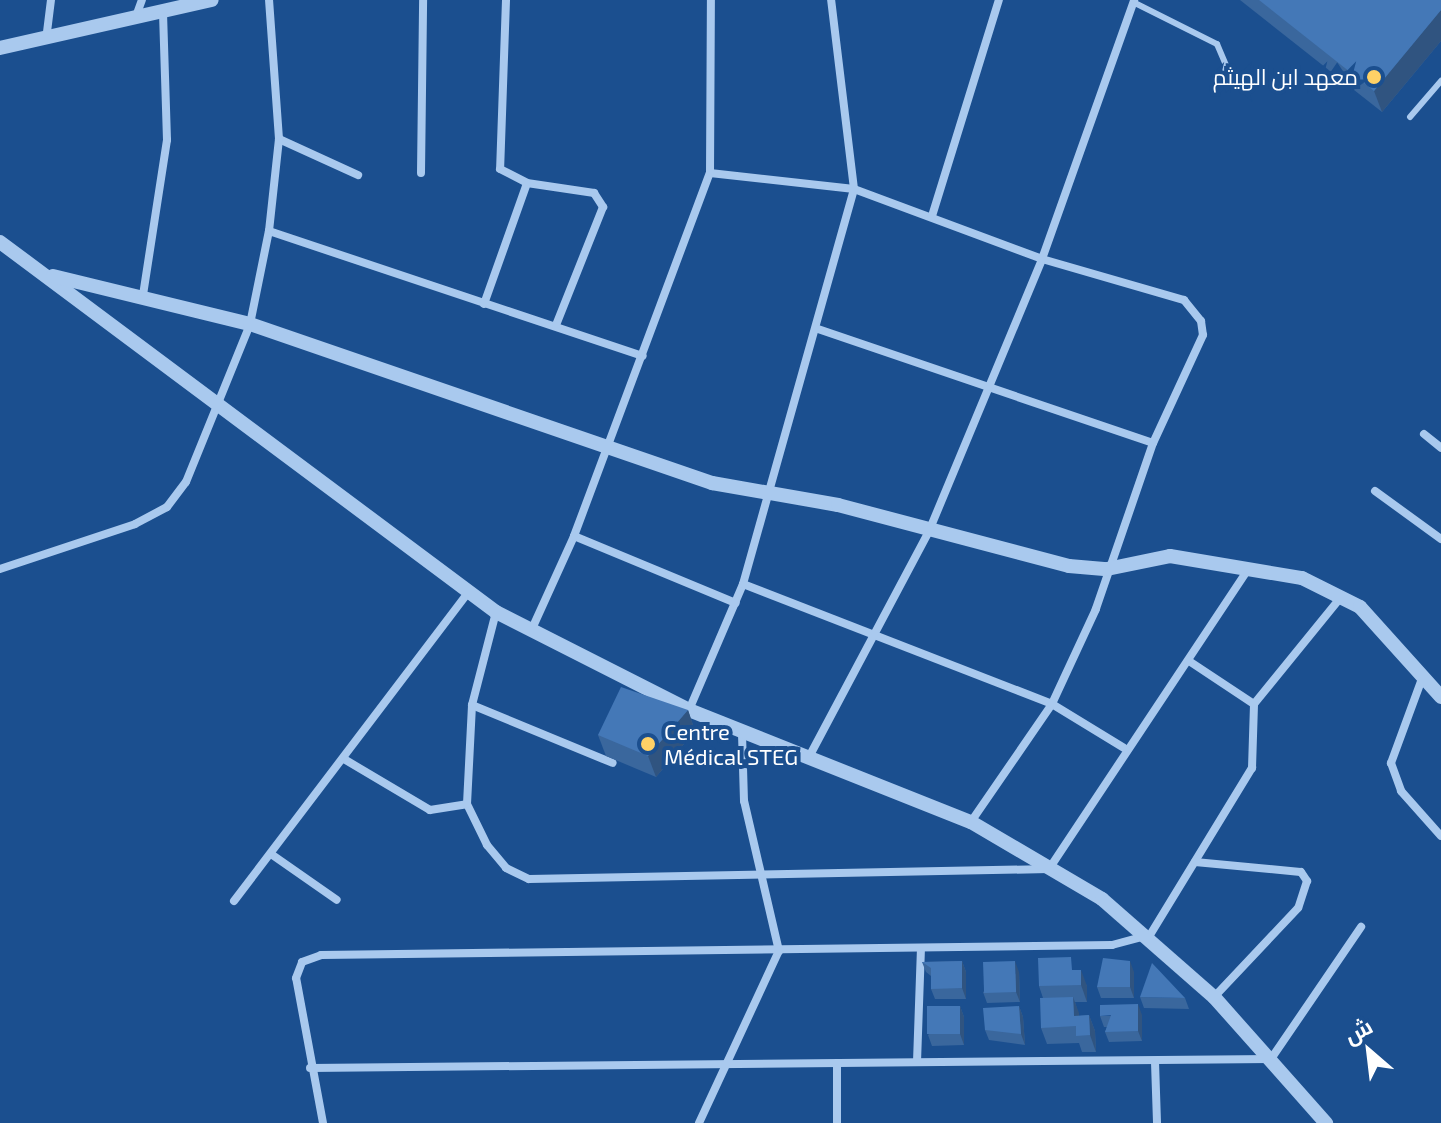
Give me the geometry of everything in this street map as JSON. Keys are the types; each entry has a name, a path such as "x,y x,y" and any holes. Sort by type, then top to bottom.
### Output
{"street":[{"path":"46,41 51,0"},
{"path":"134,20 142,0"},
{"path":"0,48 46,41 212,0"},
{"path":"0,569 167,507 186,482 213,407 250,324 269,231 279,139 269,0"},
{"path":"421,173 423,0"},
{"path":"506,0 499,164 508,177 527,183 594,193 603,207 556,325"},
{"path":"530,632 574,536 710,173 711,0"},
{"path":"689,710 743,584 767,491 818,329 854,189 831,0"},
{"path":"932,216 999,0"},
{"path":"809,757 871,629 929,531 992,384 1042,259 1133,1"},
{"path":"143,295 167,140 163,13"},
{"path":"279,139 358,175"},
{"path":"710,173 854,189 1042,259 1184,300 1195,310 1203,335 1153,443 1107,569 1052,704 971,822"},
{"path":"484,304 527,183"},
{"path":"269,231 643,356"},
{"path":"0,242 49,276 213,407 496,612 530,632 689,710 971,822 1150,935 1214,997 1326,1123"},
{"path":"49,276 143,295 250,324 607,450 712,483 767,491 929,531 1107,569 1153,556 1250,565 1342,596 1392,636 1441,696"},
{"path":"818,329 992,384 1153,443"},
{"path":"1424,434 1441,448"},
{"path":"1375,491 1441,539"},
{"path":"574,536 736,603"},
{"path":"1049,869 1110,783 1124,748 1189,661 1250,565"},
{"path":"743,584 871,629 1052,704 1124,748"},
{"path":"234,901 469,591"},
{"path":"323,1123 310,1068 296,978 302,962 321,955 1112,945 1150,935 1252,768 1254,704 1342,596"},
{"path":"496,612 472,705 467,804 487,845 506,868 529,879 1049,869"},
{"path":"1189,661 1254,704"},
{"path":"1424,675 1391,763 1401,791 1441,836"},
{"path":"472,705 613,763"},
{"path":"699,1123 731,1061 779,951 766,875 744,801 742,733"},
{"path":"344,759 430,810 467,804"},
{"path":"271,854 337,900"},
{"path":"1195,862 1301,872 1307,881 1298,908 1214,997"},
{"path":"1271,1059 1361,927"},
{"path":"917,1062 921,949"},
{"path":"310,1068 731,1061 1155,1062 1271,1059"},
{"path":"1155,1062 1157,1123"},
{"path":"837,1063 837,1123"}],"lane":[{"path":"1133,1 1217,44 1226,65 1215,87"},
{"path":"1410,117 1441,81"}],"building":[{"name":"معهد ابن الهيثم","path":"1259,0 1441,0 1441,10 1374,91"},
{"path":"621,687 688,710 648,756 598,735"},
{"path":"1071,957 1072,970 1081,970 1081,985 1039,986 1038,958"},
{"path":"1103,958 1130,961 1130,987 1097,987"},
{"path":"962,961 962,988 931,989 931,968 922,962"},
{"path":"1015,961 1016,992 984,993 983,962"},
{"path":"1152,963 1185,998 1140,997"},
{"path":"1073,997 1074,1016 1089,1015 1090,1035 1076,1036 1076,1026 1041,1028 1040,998"},
{"path":"1138,1004 1138,1031 1105,1032 1111,1015 1100,1016 1100,1005"},
{"path":"927,1006 960,1006 960,1034 927,1034"},
{"path":"1019,1006 1021,1034 985,1030 983,1008"}],"place":[{"name":"معهد ابن الهيثم","path":"1374,77"},
{"name":"Centre Médical STEG","path":"648,744"}]}
